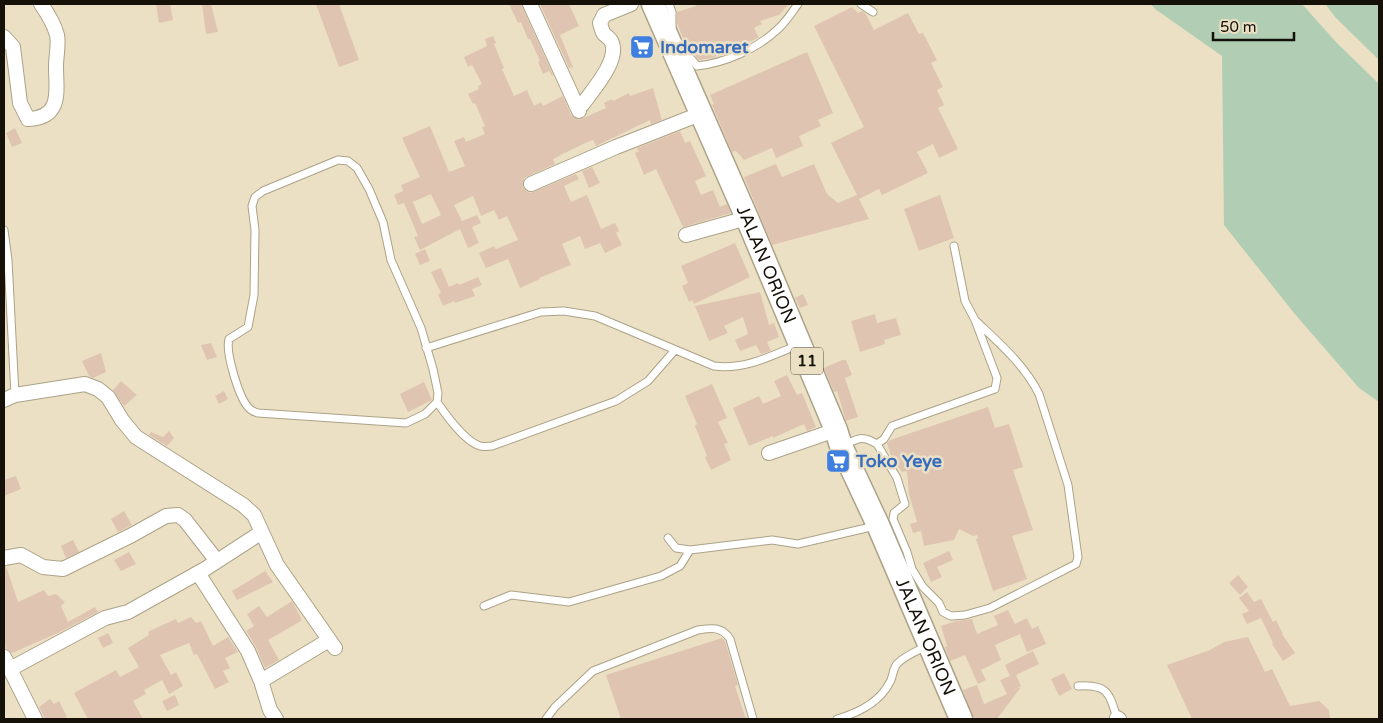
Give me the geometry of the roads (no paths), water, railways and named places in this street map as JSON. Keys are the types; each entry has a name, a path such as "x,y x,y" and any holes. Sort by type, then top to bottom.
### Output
{"highway":[{"name":"JALAN ORION","path":"652,4 670,31 700,114 747,218 838,438 878,525 961,719"}],"street":[{"path":"4,36 13,46 20,103 28,118 38,118 50,111 56,102 57,37 43,4"},
{"path":"530,4 578,108 602,78 614,51 612,41 603,33 600,23 604,15 631,4"},
{"path":"531,184 616,147 700,114"},
{"path":"686,235 747,218"},
{"path":"10,398 84,384 98,389 108,397 122,420 136,437 243,505 254,515 277,565 332,644 261,681"},
{"path":"769,453 838,438"},
{"path":"4,558 20,554 43,567 63,569 166,516 178,515 185,520 217,561"},
{"path":"35,719 7,663 105,618 128,612 198,573 262,532"},
{"path":"198,573 248,651 261,681 270,710 276,719"}],"lane":[{"path":"669,4 672,12 670,31"},
{"path":"680,43 696,66 708,65 738,55 765,40 780,28 798,4"},
{"path":"861,4 873,12"},
{"path":"338,160 348,161 357,168 369,189 383,222 391,260 421,328 426,348 438,393 437,402 425,414 406,424 251,411 246,406 231,366 227,343 233,335 248,327 254,295 255,230 252,206 256,197 263,191 338,160"},
{"path":"4,230 8,260 10,398"},
{"path":"878,444 884,439 892,426 995,389 997,378 975,320 965,301 954,246"},
{"path":"426,348 541,312 564,311 595,316 714,366 729,368 750,363 800,345"},
{"path":"838,438 867,438 878,444 896,478 905,504 894,513 893,519 908,552 912,569 923,587 939,603 943,612 951,616 965,615 990,608 1076,564 1078,557 1068,485 1039,394 1032,380 1018,362 975,320"},
{"path":"437,402 469,440 481,446 492,446 616,401 648,381 675,350"},
{"path":"668,538 676,548 690,550 772,540 798,544 878,525"},
{"path":"484,606 511,596 569,602 661,576 680,566 690,550"},
{"path":"546,719 555,707 593,671 698,630 711,628 721,630 730,639 753,719"},
{"path":"837,719 850,715 879,698 891,681 896,665 912,653 929,646"},
{"path":"1078,686 1094,685 1107,692 1118,719"}],"place":[{"name":"Indomaret","path":"642,47"},
{"name":"Toko Yeye","path":"838,461"}]}
